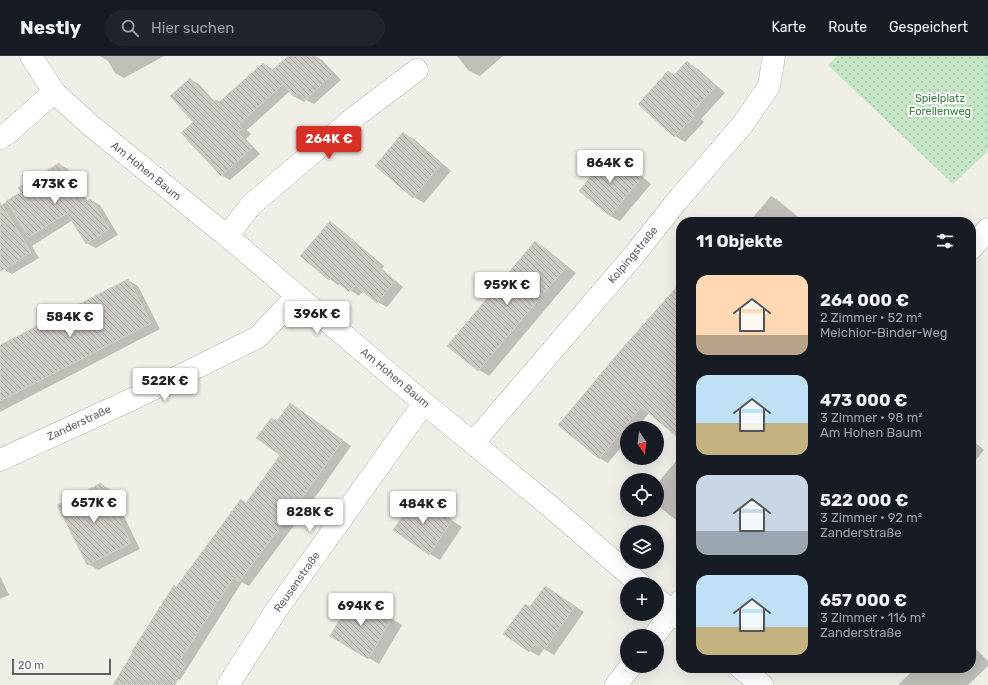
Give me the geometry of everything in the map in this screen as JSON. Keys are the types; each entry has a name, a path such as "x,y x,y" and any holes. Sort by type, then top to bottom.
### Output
{"street":[{"name":"Am Hohen Baum","path":"30,56 54,92 89,124 227,236 424,403 557,512 632,577"},
{"name":"Kolpingstraße","path":"473,443 743,124 769,86 774,56"},
{"path":"227,236 251,205 356,116 417,70"},
{"path":"0,138 9,132 54,92"},
{"path":"976,243 988,230"},
{"name":"Zanderstraße","path":"0,460 139,396 258,337 297,296"},
{"name":"Reusenstraße","path":"228,685 277,609 424,403"},
{"path":"659,629 673,608"},
{"path":"616,685 625,673"},
{"path":"747,673 762,685"}],"green space":[{"name":"Spielplatz Forellenweg","path":"837,56 988,56 988,151 953,184 828,65"}],"building":[{"path":"288,56 315,56 332,75 305,100 299,93 294,97 283,84 239,124 242,128 238,133 252,148 221,176 181,133 193,122 170,96 190,78 213,103 217,100 219,102 263,63 271,71"},
{"path":"687,61 715,87 691,113 694,116 674,137 638,104 668,71 674,75"},
{"path":"403,132 441,164 413,198 375,166"},
{"path":"610,152 642,177 610,216 579,191"},
{"path":"59,163 84,203 91,199 109,229 86,244 67,213 29,237 6,201 21,192 18,188"},
{"path":"0,202 31,252 0,272"},
{"path":"330,221 376,261 374,263 395,281 377,303 355,285 349,292 332,277 329,280 300,256"},
{"path":"535,241 566,267 478,371 447,346"},
{"path":"128,279 151,323 0,401 0,345"},
{"path":"676,288 676,436 664,426 664,421 658,421 641,407 630,421 620,421 620,433 599,459 558,425"},
{"path":"290,403 343,440 239,582 233,578 180,660 186,664 172,685 113,685 133,652 132,651 174,585 176,587 241,499 246,503 280,455 256,438 271,418 277,421"},
{"path":"101,483 131,543 87,565 57,505"},
{"path":"416,496 452,520 429,555 393,530"},
{"path":"545,586 575,606 544,650 535,644 529,652 503,634 525,604 530,607"},
{"path":"354,595 392,618 368,659 330,636"}]}
